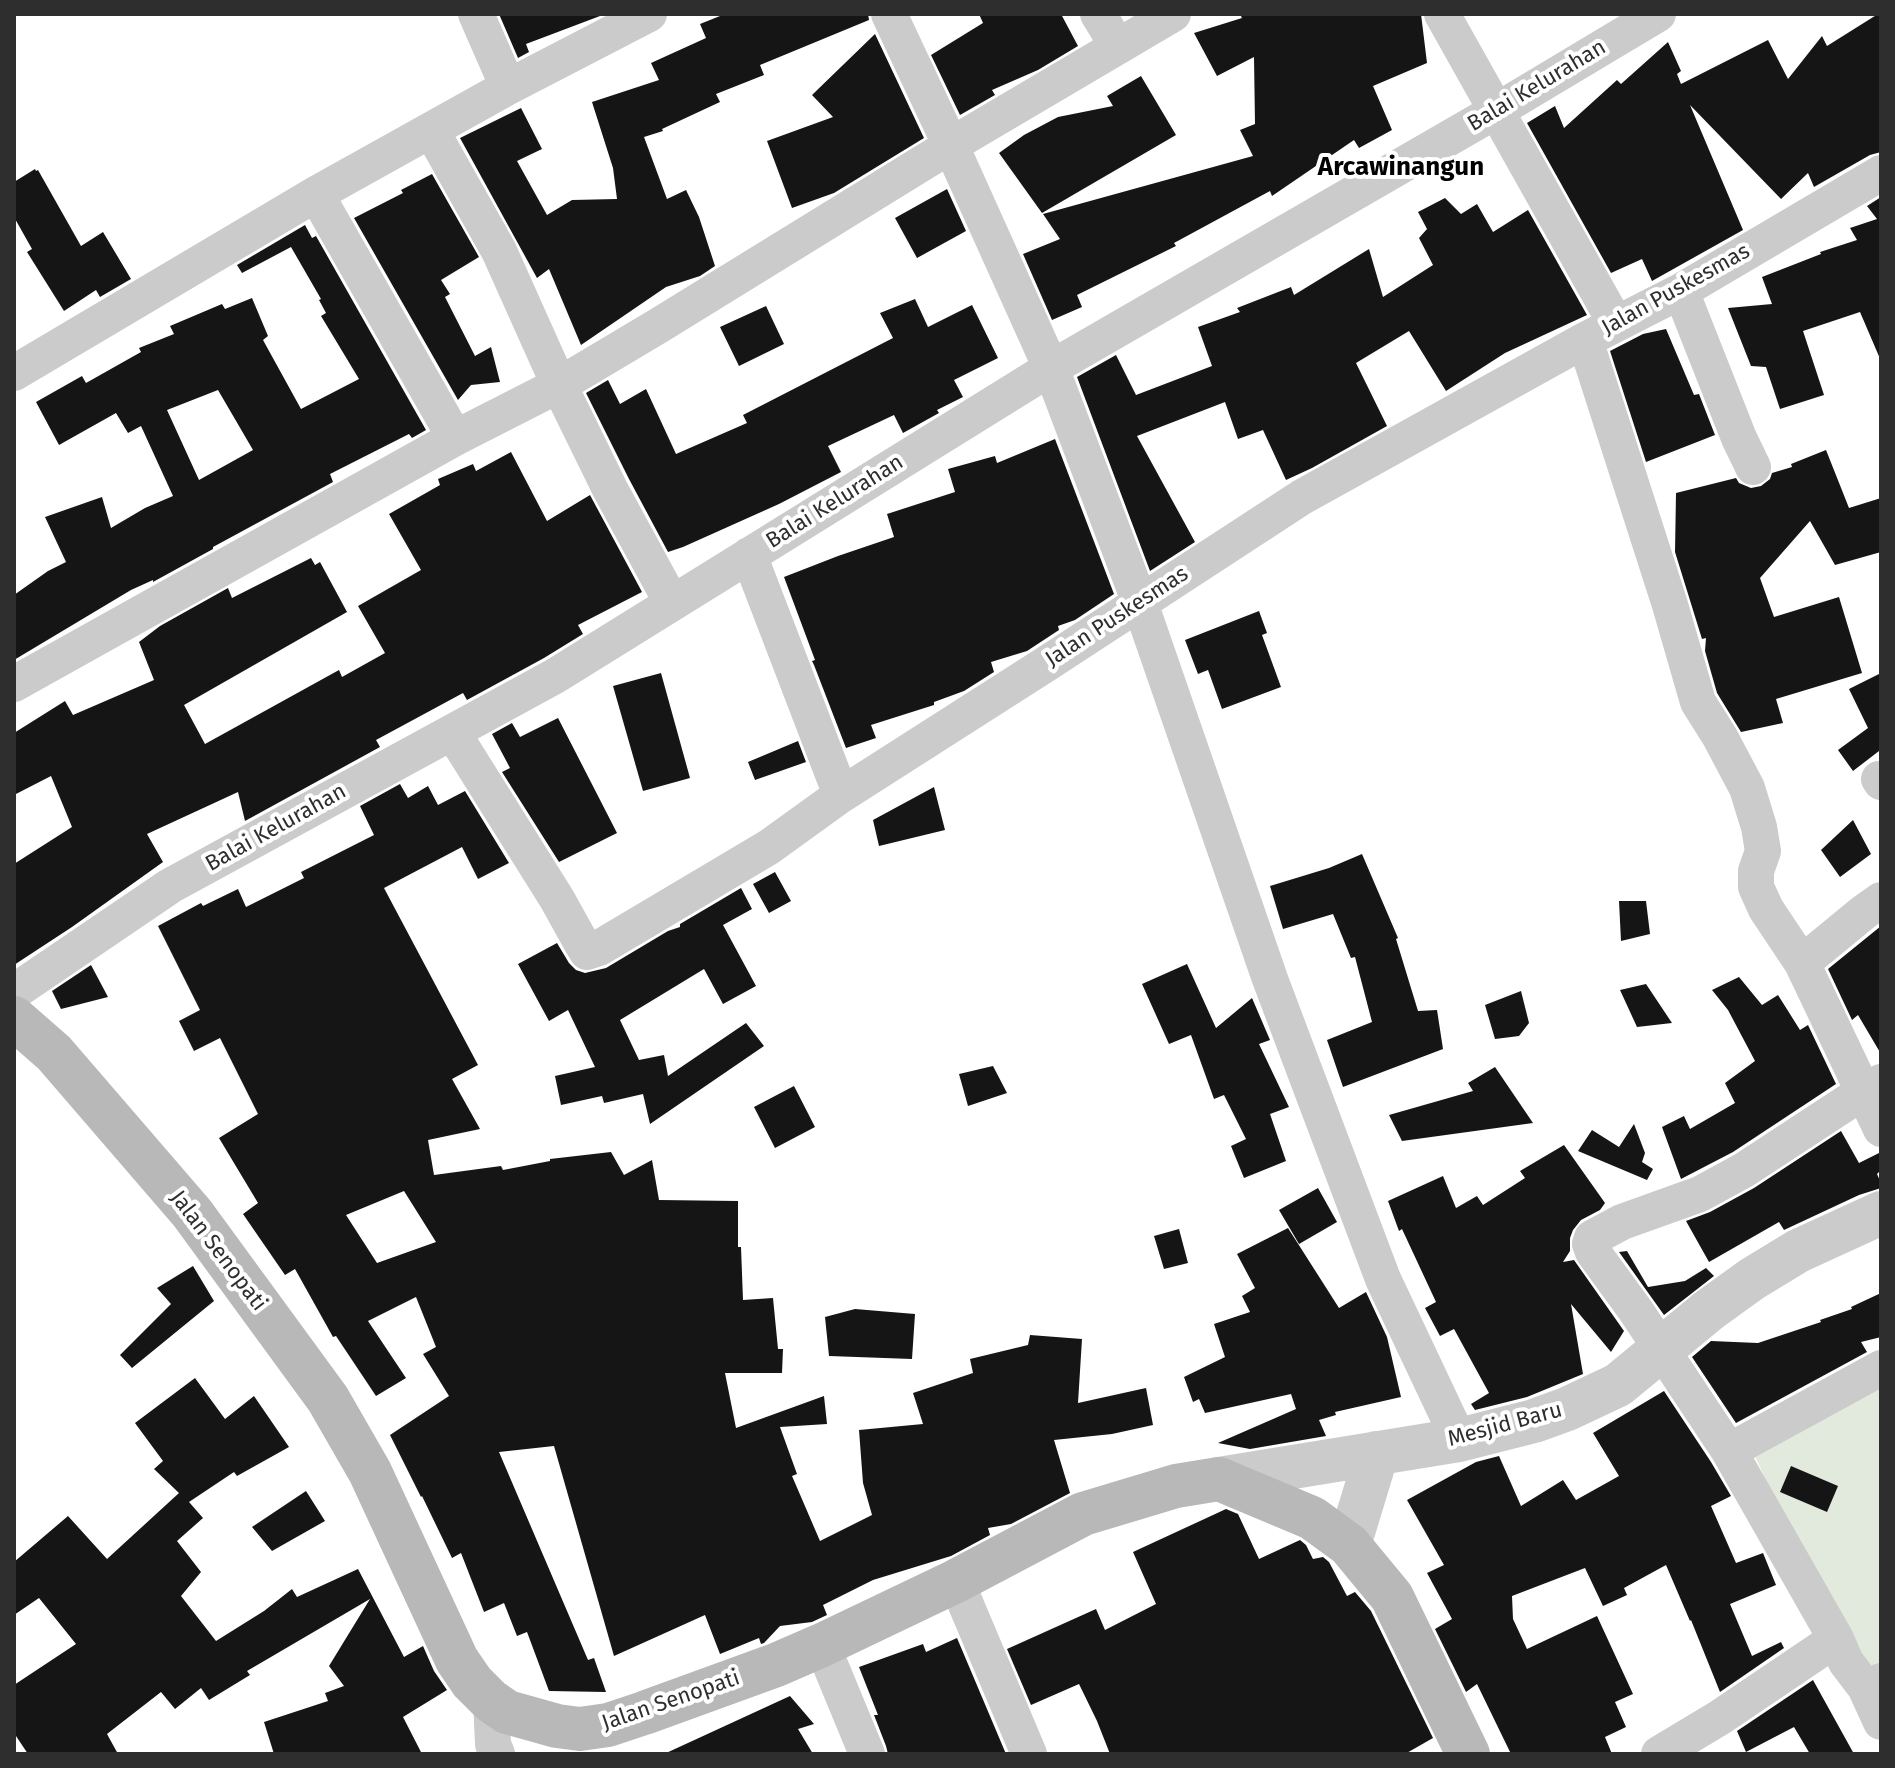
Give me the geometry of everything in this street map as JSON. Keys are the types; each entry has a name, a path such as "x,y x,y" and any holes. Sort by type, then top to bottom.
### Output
{"main road":[{"name":"Jalan Senopati","path":"14,1018 54,1053 192,1213 328,1399 370,1472 457,1660 472,1682 507,1712 580,1729 644,1713 822,1645 956,1581 1083,1514 1176,1486 1219,1479"},
{"path":"1219,1479 1312,1518 1349,1545 1392,1597 1468,1754"}],"street":[{"path":"476,14 508,87"},
{"path":"14,373 316,194 508,87 649,14"},
{"path":"889,14 1051,368 1140,603 1270,979 1383,1279 1459,1440"},
{"path":"1098,14 1117,45"},
{"path":"14,684 455,438 559,385 1117,45 1173,14"},
{"path":"1442,14 1528,166 1601,332 1670,605 1698,702 1747,788 1759,827 1763,851 1756,871 1756,887 1872,1087 1881,1129"},
{"name":"Balai Kelurahan","path":"14,992 170,886 555,676 1051,368 1658,14"},
{"path":"431,130 499,251 610,489 672,603"},
{"name":"Jalan Puskesmas","path":"453,733 587,952 616,940 769,847 841,795 1302,497 1681,291 1881,173"},
{"path":"316,194 455,438"},
{"path":"1681,291 1753,467"},
{"path":"749,555 841,795"},
{"path":"1802,963 1881,900"},
{"path":"1872,1087 1744,1170 1670,1207 1622,1222 1592,1238 1590,1244 1729,1451 1836,1639 1846,1662 1873,1684 1881,1722"},
{"name":"Mesjid Baru","path":"1219,1479 1459,1440 1534,1421 1567,1409 1618,1385 1752,1279 1798,1251 1881,1213"},
{"path":"1729,1451 1881,1368"},
{"path":"1349,1545 1377,1453"},
{"path":"956,1581 1029,1754"},
{"path":"1659,1754 1719,1718 1836,1639"},
{"path":"822,1645 867,1754"},
{"path":"488,1751 491,1701"}],"shaded area":[{"path":"1881,1373 1881,1665 1866,1671 1770,1489 1744,1432"}],"building":[{"path":"499,14 600,16 526,44 529,52 518,58"},
{"path":"725,14 868,14 869,20 760,65 764,75 716,94 720,102 663,131 644,137 667,199 686,190 699,217 715,266 700,276 666,287 581,345 549,269 537,278 460,138 521,108 542,149 517,161 547,215 572,200 617,199 613,168 592,102 659,80 651,63 706,38 700,24"},
{"path":"979,14 1061,14 1078,46 1038,70 992,90 995,95 960,115 931,55 983,23"},
{"path":"1240,14 1421,14 1427,63 1373,86 1392,130 1359,148 1354,140 1272,196 1270,191 1174,243 1176,246 1077,295 1082,307 1052,320 1023,254 1060,239 1043,214 1253,156 1240,130 1255,124 1254,57 1217,76 1194,33 1242,18"},
{"path":"1881,14 1881,152 1870,155 1814,187 1808,173 1781,199 1690,105 1743,230 1652,281 1642,259 1611,273 1527,123 1555,106 1564,128 1617,80 1621,84 1668,42 1681,71 1677,74 1681,84 1768,40 1788,79 1822,36 1827,46"},
{"path":"875,34 924,138 834,193 792,208 767,141 833,117 812,95"},
{"path":"1141,76 1176,135 1042,213 999,153 1058,117 1113,106 1107,96"},
{"path":"35,169 81,246 103,232 131,279 100,297 96,290 64,311 27,252 32,249 14,217 14,182"},
{"path":"432,174 479,257 441,280 450,294 445,297 475,356 491,347 500,382 471,385 458,400 354,218"},
{"path":"947,189 966,231 917,258 895,218"},
{"path":"1881,197 1881,361 1860,312 1803,331 1824,395 1780,409 1766,367 1751,366 1728,308 1772,304 1762,277 1857,240 1850,228 1877,219 1867,206"},
{"path":"1445,198 1461,214 1477,204 1493,232 1528,210 1587,315 1505,353 1446,391 1409,331 1356,363 1387,426 1286,480 1263,430 1238,439 1225,402 1137,436 1195,542 1150,571 1077,377 1116,355 1136,395 1212,366 1198,327 1240,312 1237,308 1291,287 1294,295 1369,249 1383,297 1433,265 1419,238 1427,229 1418,212"},
{"path":"305,225 312,238 316,236 426,430 412,438 409,434 330,474 333,482 153,582 131,590 14,660 14,595 66,562 45,517 102,497 111,528 173,496 141,426 128,433 116,413 59,445 36,402 82,376 86,383 141,352 139,348 174,334 170,326 222,304 225,309 252,298 268,336 263,340 301,409 359,379 321,316 326,313 321,299 291,247 242,273 237,265","holes":["218,390 253,450 199,480 167,410"]},
{"path":"915,299 928,327 972,305 998,358 954,380 963,397 903,433 894,415 828,446 841,472 779,504 668,552 586,393 608,380 620,404 646,389 676,454 747,423 743,415 893,338 880,313"},
{"path":"766,306 784,344 739,366 720,327"},
{"path":"1666,329 1694,395 1699,394 1715,435 1646,462 1610,351 1643,334"},
{"path":"1055,439 1114,594 1075,620 1058,626 1059,630 1027,651 991,662 994,672 964,691 934,702 934,705 871,725 876,738 846,748 784,577 894,537 887,514 955,492 948,469 995,456 997,463"},
{"path":"1826,450 1849,508 1881,498 1881,552 1835,565 1810,521 1760,578 1774,617 1839,597 1862,673 1776,699 1783,723 1741,732 1717,693 1705,651 1706,638 1702,639 1675,552 1676,493 1736,478 1739,483 1751,488 1761,486 1772,473"},
{"path":"511,452 547,521 590,495 642,592 578,625 583,634 544,658 467,700 463,693 376,740 380,747 245,821 238,792 147,834 163,862 14,965 14,864 72,827 51,776 14,795 14,733 65,701 73,715 154,680 139,642 160,626 228,588 232,598 311,558 315,565 320,562 347,612 184,705 205,744 339,670 342,677 385,653 358,606 421,570 389,514 440,485 438,479 473,464 476,471"},
{"path":"1259,611 1267,633 1262,635 1281,687 1222,709 1208,670 1198,674 1185,640"},
{"path":"661,673 690,778 643,791 613,686"},
{"path":"1881,673 1881,754 1879,751 1853,771 1838,750 1868,728 1849,689"},
{"path":"558,718 617,833 559,862 502,772 510,768 492,734 512,723 520,737"},
{"path":"798,741 806,762 755,780 748,762"},
{"path":"400,784 408,798 428,786 438,805 465,791 509,863 478,879 462,847 384,888 478,1065 452,1079 480,1129 428,1140 434,1175 501,1166 503,1170 550,1159 611,1152 624,1175 652,1160 659,1200 738,1201 743,1300 773,1298 778,1349 783,1349 782,1373 725,1373 736,1428 824,1396 827,1424 780,1427 797,1474 792,1476 820,1541 872,1515 863,1483 859,1430 923,1424 913,1393 973,1373 970,1359 1028,1345 1030,1335 1082,1339 1078,1403 1146,1388 1153,1425 1112,1434 1054,1440 1070,1493 1011,1524 988,1528 990,1535 951,1556 873,1580 823,1605 827,1615 812,1622 780,1626 764,1643 761,1644 759,1638 720,1654 705,1615 614,1656 554,1446 499,1452 588,1660 594,1658 606,1692 549,1691 527,1632 517,1636 504,1603 484,1612 461,1553 452,1558 390,1435 449,1396 423,1354 436,1347 416,1297 368,1321 406,1378 376,1396 336,1336 333,1337 295,1269 285,1275 243,1214 258,1203 219,1138 258,1114 220,1038 194,1051 179,1021 200,1010 158,926 201,903 203,906 238,889 246,907 304,878 301,872 374,835 360,806","holes":["404,1191 436,1242 377,1263 346,1215"]},
{"path":"934,787 945,830 879,846 873,820"},
{"path":"1853,820 1871,854 1840,877 1821,850"},
{"path":"1362,854 1398,938 1418,1011 1437,1010 1443,1049 1343,1087 1327,1040 1372,1022 1355,957 1351,958 1333,914 1283,929 1270,886"},
{"path":"775,872 791,901 769,913 753,884"},
{"path":"741,888 752,909 723,925 756,986 723,1004 704,969 620,1020 639,1060 664,1055 668,1076 746,1023 764,1046 650,1124 643,1094 604,1103 602,1096 561,1105 555,1076 595,1067 568,1010 549,1021 518,964 557,943 576,970 585,973 606,968 680,927 680,924"},
{"path":"1619,901 1646,901 1650,934 1621,941"},
{"path":"1881,926 1881,1054 1858,1015 1852,1020 1828,969"},
{"path":"1187,964 1216,1028 1252,998 1270,1040 1259,1044 1289,1107 1270,1114 1286,1161 1244,1178 1231,1146 1246,1139 1224,1095 1214,1099 1191,1035 1169,1044 1142,984"},
{"path":"91,965 108,997 61,1009 52,991"},
{"path":"1739,977 1762,1005 1778,995 1800,1030 1808,1025 1836,1084 1733,1152 1681,1179 1662,1127 1684,1116 1690,1129 1735,1103 1725,1083 1755,1061 1728,1010 1712,990"},
{"path":"1646,984 1672,1023 1637,1027 1620,990"},
{"path":"1521,991 1529,1023 1519,1036 1495,1039 1485,1005"},
{"path":"993,1066 1007,1093 968,1106 959,1074"},
{"path":"1495,1067 1533,1123 1402,1141 1389,1115 1473,1091 1468,1083"},
{"path":"794,1086 815,1127 775,1148 754,1107"},
{"path":"1634,1124 1645,1153 1642,1162 1653,1169 1647,1180 1578,1151 1592,1130 1619,1147"},
{"path":"1841,1131 1859,1163 1881,1152 1881,1170 1877,1174 1881,1188 1784,1230 1779,1222 1709,1262 1686,1221 1754,1188"},
{"path":"1564,1145 1605,1203 1600,1210 1581,1220 1573,1230 1570,1251 1563,1262 1574,1260 1624,1331 1611,1352 1571,1304 1583,1374 1527,1397 1475,1410 1471,1404 1489,1393 1454,1329 1440,1336 1425,1308 1436,1302 1402,1229 1399,1231 1388,1201 1443,1176 1456,1208 1477,1196 1483,1205 1525,1178 1520,1171"},
{"path":"1318,1188 1337,1222 1299,1244 1279,1210"},
{"path":"1288,1228 1339,1308 1366,1292 1387,1337 1401,1397 1335,1412 1336,1415 1319,1420 1326,1436 1250,1449 1218,1443 1296,1409 1291,1394 1205,1413 1199,1399 1193,1402 1184,1377 1225,1357 1214,1324 1250,1312 1242,1296 1255,1288 1237,1254"},
{"path":"1179,1229 1188,1263 1164,1269 1154,1236"},
{"path":"1627,1251 1648,1287 1685,1281 1706,1268 1714,1276 1664,1315 1619,1252"},
{"path":"193,1266 214,1301 132,1368 120,1355 171,1304 157,1288"},
{"path":"1881,1293 1881,1337 1861,1342 1867,1352 1736,1423 1692,1357 1711,1341 1758,1343 1821,1322"},
{"path":"855,1309 915,1314 912,1359 829,1356 825,1317"},
{"path":"195,1378 225,1419 254,1396 289,1447 237,1476 234,1472 189,1502 203,1518 177,1541 201,1572 181,1596 216,1641 292,1589 297,1597 358,1569 404,1657 423,1646 447,1690 403,1717 422,1754 274,1754 264,1722 328,1701 325,1693 344,1686 329,1666 370,1599 247,1671 250,1675 209,1700 201,1688 175,1709 161,1692 107,1734 118,1754 28,1754 14,1733 14,1685 76,1644 39,1598 14,1615 14,1562 68,1516 107,1559 179,1493 154,1469 163,1461 135,1423"},
{"path":"1664,1391 1731,1496 1711,1506 1736,1563 1763,1553 1776,1585 1730,1604 1752,1656 1781,1642 1784,1648 1720,1692 1666,1565 1624,1588 1627,1595 1603,1606 1585,1568 1512,1596 1513,1619 1527,1649 1597,1616 1633,1694 1615,1702 1626,1727 1605,1737 1612,1754 1511,1754 1477,1684 1466,1692 1435,1629 1452,1619 1427,1573 1444,1565 1407,1500 1476,1462 1499,1456 1521,1506 1563,1480 1576,1500 1619,1476 1593,1433"},
{"path":"1791,1466 1838,1486 1827,1512 1780,1492"},
{"path":"306,1491 325,1521 272,1551 252,1527"},
{"path":"1226,1509 1238,1514 1259,1559 1300,1540 1313,1559 1323,1557 1329,1562 1347,1596 1355,1592 1371,1611 1433,1738 1405,1754 1110,1754 1079,1684 1031,1705 1007,1649 1096,1609 1105,1630 1156,1604 1133,1552"},
{"path":"957,1638 1006,1754 888,1754 874,1715 878,1715 859,1667 923,1644 926,1652"},
{"path":"1813,1680 1854,1754 1810,1754 1794,1727 1746,1752 1737,1731"},
{"path":"790,1696 814,1724 798,1729 813,1754 664,1754"}],"district":[{"name":"Arcawinangun","path":"1401,168"}]}
